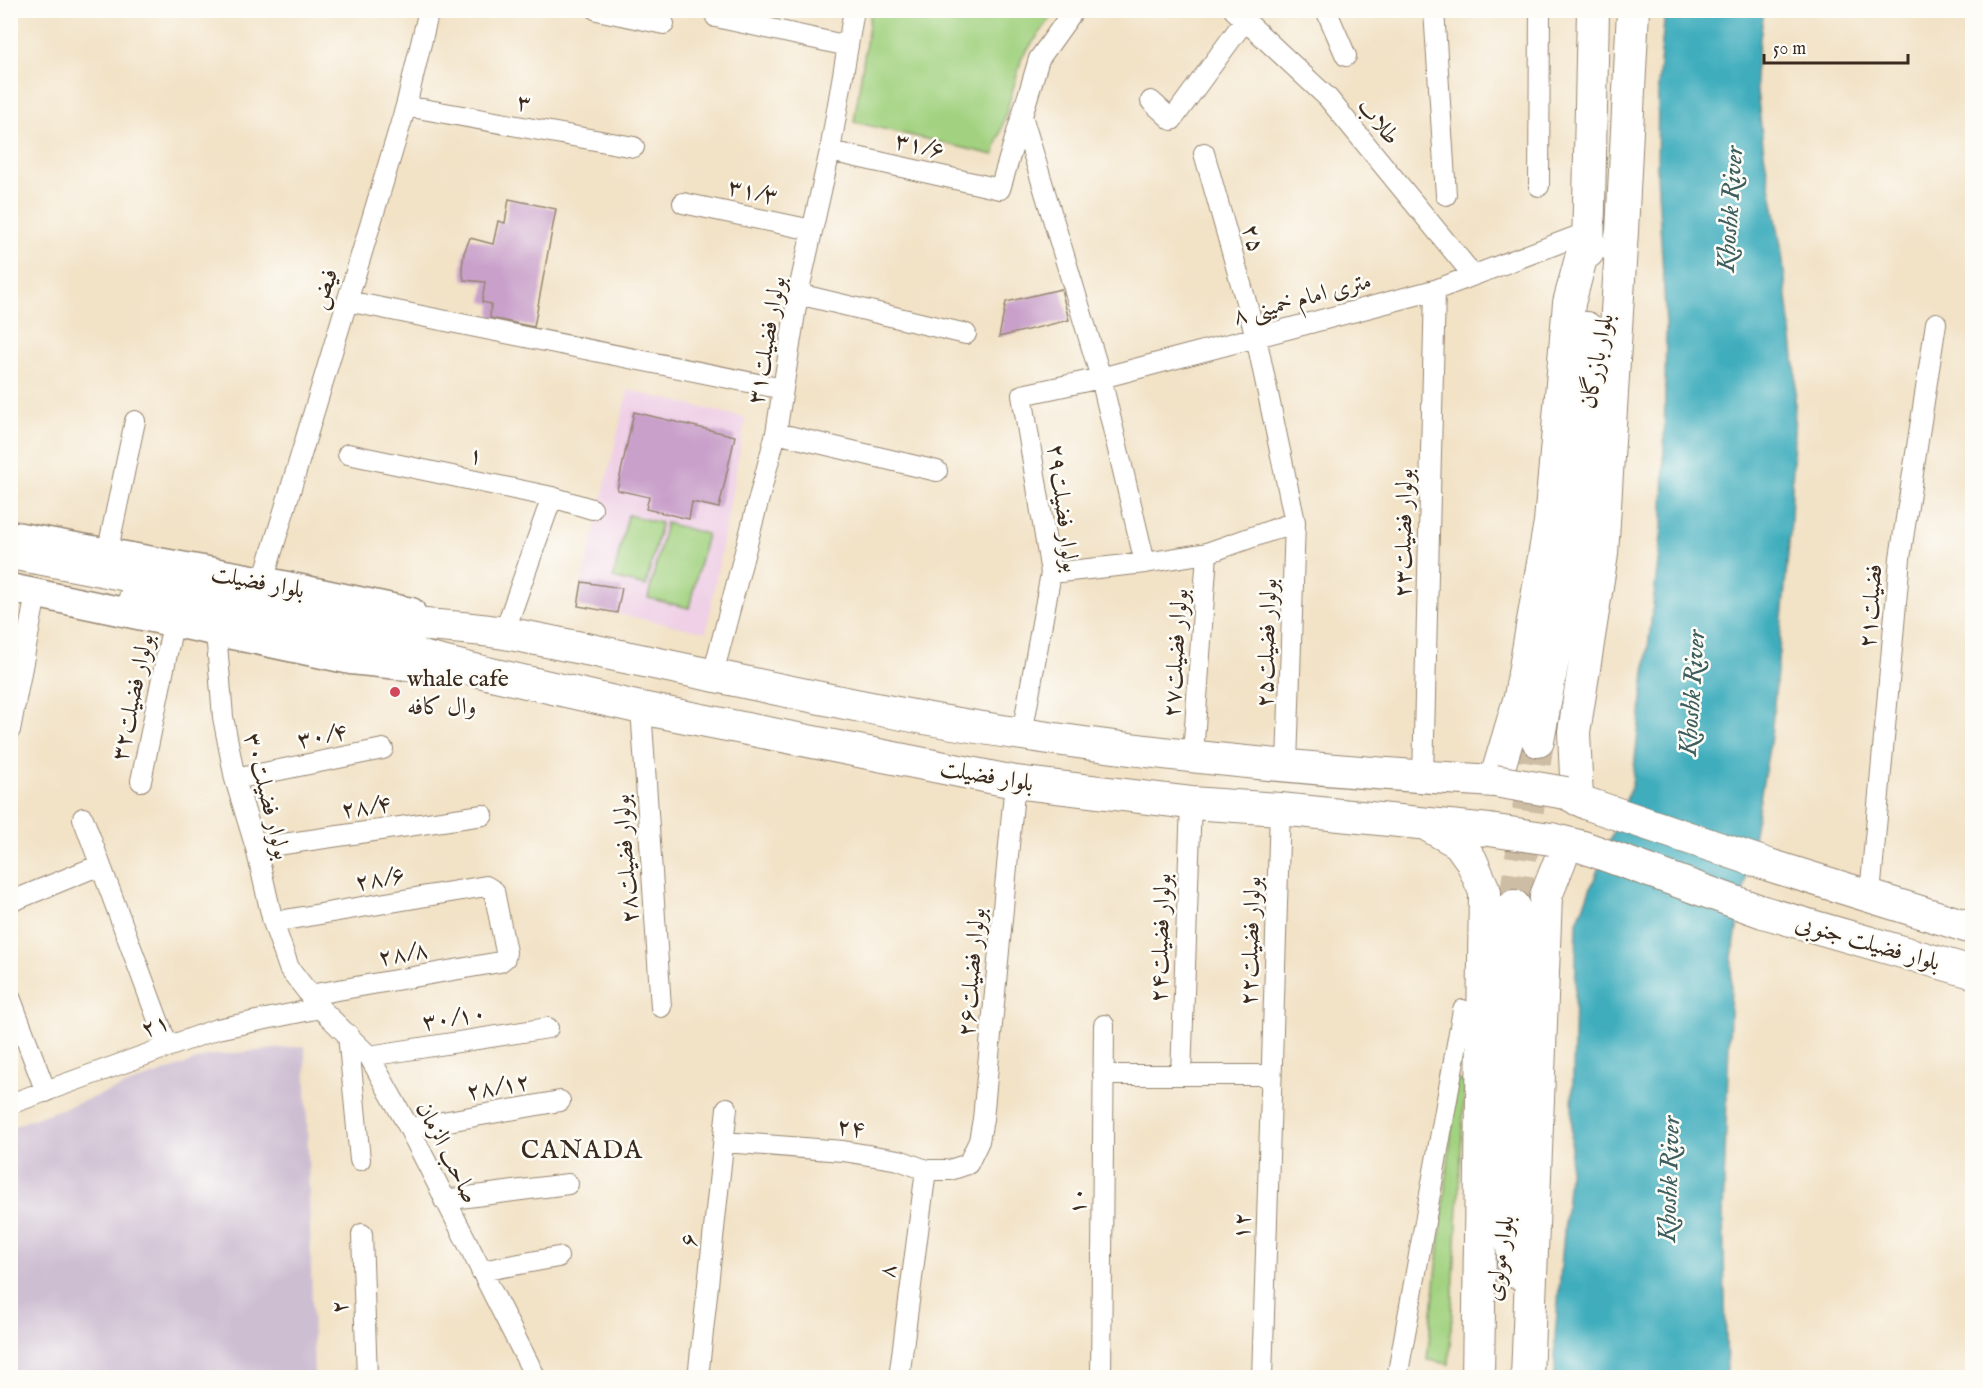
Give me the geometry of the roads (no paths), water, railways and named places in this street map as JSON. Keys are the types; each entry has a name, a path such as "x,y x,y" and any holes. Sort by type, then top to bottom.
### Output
{"main road":[{"name":"بلوار بازرگان","path":"1585,420 1593,10"},
{"name":"بلوار بازرگان","path":"1585,420 1622,231 1633,10"},
{"path":"1577,798 1574,732 1602,554 1622,231"},
{"path":"1495,781 1520,697 1550,522 1569,303 1588,232"},
{"path":"1538,741 1577,528 1585,420"},
{"name":"بلوار فضیلت","path":"10,535 263,581 504,633 713,674 824,700 1022,734 1193,756 1423,777 1495,781 1577,798"},
{"name":"بلوار فضیلت","path":"10,553 359,629 491,674 641,708 814,740 1015,782 1191,803 1423,822 1567,843"},
{"name":"بلوار فضیلت","path":"10,574 359,629 504,633"},
{"name":"بلوار فضیلت","path":"23,591 351,660 491,674"},
{"path":"814,740 824,700"},
{"name":"بلوار فضیلت جنوبی","path":"1577,798 1769,865 1969,924"},
{"path":"1423,822 1459,843 1472,860 1485,892 1479,1377"},
{"path":"1526,1377 1546,896 1567,843"},
{"name":"بلوار فضیلت جنوبی","path":"1567,843 1763,912 1960,968"},
{"path":"1507,1203 1514,906"},
{"path":"1960,968 1972,990"},
{"name":"بلوار مولوی","path":"1479,1377 1507,1203"},
{"name":"بلوار مولوی","path":"1507,1203 1526,1377"}],"street":[{"name":"فیض","path":"263,581 406,106 429,10"},
{"path":"597,10 664,24"},
{"name":"بولوار فضیلت۳۱","path":"713,674 776,433 798,294 830,151 854,10"},
{"path":"1074,10 1039,59 1022,116 1101,378 1145,563"},
{"path":"1326,10 1346,56"},
{"path":"1434,10 1446,195"},
{"path":"1539,186 1540,10"},
{"path":"1151,101 1172,120 1240,15"},
{"name":"طلاب","path":"1240,15 1328,98 1473,275"},
{"path":"717,17 848,46"},
{"name":"۳","path":"406,106 634,147"},
{"name":"۳۱/۶","path":"830,151 1000,189 1022,116"},
{"name":"۲۵","path":"1204,153 1256,337 1295,522"},
{"name":"۳۱/۳","path":"683,203 812,230"},
{"name":"۸ متری امام خمینی","path":"1022,395 1101,378 1435,290 1588,232"},
{"name":"بولوار فضیلت۲۳","path":"1423,777 1435,290"},
{"path":"798,294 966,334"},
{"path":"347,301 783,389"},
{"name":"فضیلت۲۱","path":"1870,895 1900,558 1936,323"},
{"name":"بولوار فضیلت۲۹","path":"1022,395 1051,573 1022,734"},
{"path":"107,554 135,421"},
{"path":"776,433 938,471"},
{"name":"۱","path":"348,454 552,497 592,509"},
{"path":"504,633 552,497"},
{"path":"1051,573 1145,563 1208,553 1295,522"},
{"name":"بولوار فضیلت۲۵","path":"1287,764 1295,522"},
{"name":"بولوار فضیلت۲۷","path":"1193,756 1208,553"},
{"path":"10,730 23,591"},
{"name":"بولوار فضیلت۳۲","path":"141,781 173,624"},
{"name":"بولوار فضیلت۳۰","path":"216,632 222,717 235,779 256,848 273,922 289,968"},
{"name":"بولوار فضیلت۲۸","path":"641,708 661,1007"},
{"name":"۳۰/۴","path":"235,779 383,749"},
{"name":"بولوار فضیلت۲۶","path":"968,1164 979,1141 983,1119 1015,782"},
{"name":"بولوار فضیلت۲۴","path":"1181,1074 1191,803"},
{"name":"بولوار فضیلت۲۲","path":"1270,1075 1280,809"},
{"name":"۲۸/۴","path":"256,848 483,815"},
{"path":"83,818 168,1047"},
{"path":"10,902 100,865"},
{"name":"۲۸/۶","path":"273,922 486,886 494,891 506,952 505,958"},
{"name":"۲۸/۸","path":"314,1001 500,962 505,958"},
{"name":"صاحب الزمان","path":"289,968 314,1001 369,1056 409,1128 536,1377"},
{"path":"10,997 46,1092"},
{"name":"۲۱","path":"10,1104 217,1029 314,1001"},
{"path":"1397,1377 1463,1010"},
{"name":"۱۰","path":"1101,1377 1104,1025"},
{"name":"۳۰/۱۰","path":"369,1056 548,1028"},
{"path":"348,1034 360,1160"},
{"path":"1103,1075 1270,1075"},
{"name":"۱۲","path":"1262,1377 1270,1075"},
{"name":"۲۸/۱۲","path":"409,1128 560,1101"},
{"name":"۶","path":"698,1377 727,1108"},
{"name":"۲۴","path":"724,1142 843,1151 899,1160 926,1170 950,1170 968,1164"},
{"name":"۸","path":"900,1377 926,1170"},
{"path":"444,1200 568,1184"},
{"name":"۲","path":"362,1234 367,1377"},
{"path":"481,1271 558,1257"}],"water":[{"name":"Khoshk River","path":"1665,11 1764,11 1755,74 1764,153 1781,245 1796,374 1791,522 1771,737 1732,957 1723,1214 1727,1377 1555,1378 1555,1336 1571,1151 1577,922 1632,785 1663,519 1666,325 1657,174 1658,85"}],"tunnel":[{"path":"1514,906 1538,741"}],"place":[{"name":"whale cafe وال کافه","path":"395,692"}],"district":[{"name":"CANADA","path":"582,1149"}]}
